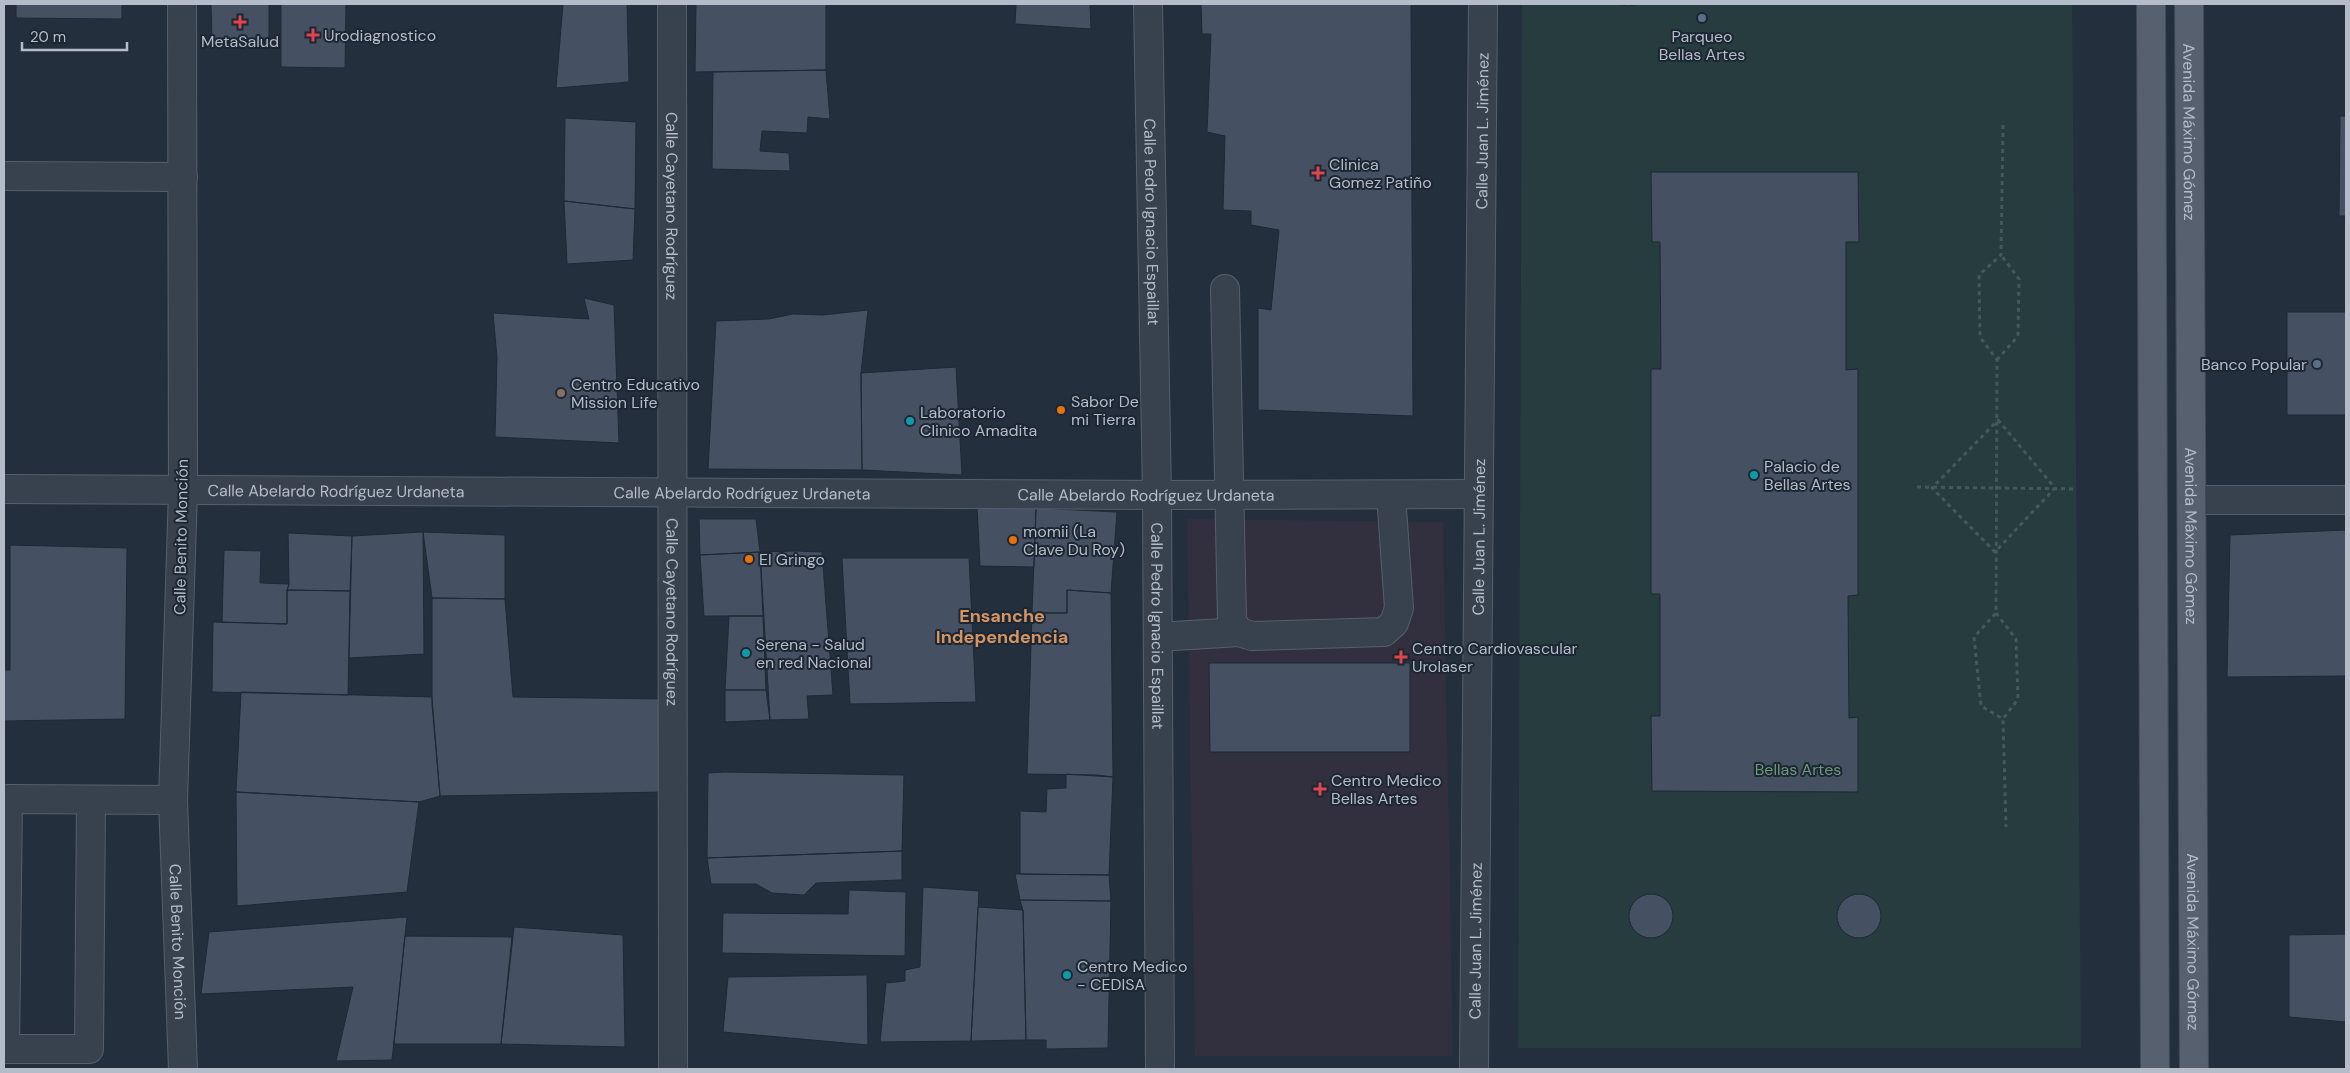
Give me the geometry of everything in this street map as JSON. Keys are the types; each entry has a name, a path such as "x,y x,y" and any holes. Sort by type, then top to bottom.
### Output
{"main road":[{"path":"2151,4 2155,1069"},
{"name":"Avenida Máximo Gómez","path":"2189,4 2194,1069"}],"street":[{"name":"Calle Benito Monción","path":"182,4 183,491 173,800 183,1069"},
{"name":"Calle Cayetano Rodríguez","path":"672,4 673,1069"},
{"name":"Calle Pedro Ignacio Espaillat","path":"1148,4 1157,495 1160,1069"},
{"name":"Calle Juan L. Jiménez","path":"1474,1069 1483,4"},
{"path":"4,176 182,177"},
{"path":"1225,289 1231,495 1232,621 1239,632"},
{"name":"Calle Abelardo Rodríguez Urdaneta","path":"4,489 1157,495 1479,494"},
{"path":"1158,637 1239,632 1252,636 1384,632 1394,623 1399,608 1391,495"},
{"path":"2192,500 2346,500"},
{"path":"91,801 89,1049 5,1049 8,799 173,800"}],"path":[{"path":"1997,360 2018,336 2019,279 2001,255 2003,124"},
{"path":"2001,255 1978,275 1980,337 1997,360 1996,613 2016,639 2018,699 2003,719 2006,827"},
{"path":"1932,488 1998,420"},
{"path":"1998,420 2055,488"},
{"path":"1917,487 2076,489"},
{"path":"1932,488 1995,552"},
{"path":"1995,552 2055,488"},
{"path":"1996,613 1974,637 1981,706 2003,719"}],"shaded area":[{"name":"Centro Medico Bellas Artes","path":"1187,519 1443,522 1453,1056 1195,1056"}],"green space":[{"name":"Bellas Artes","path":"1522,4 2072,4 2081,1048 1518,1048"}],"building":[{"path":"16,4 122,4 122,19 16,18"},
{"name":"MetaSalud","path":"211,4 269,4 269,39 212,40"},
{"name":"Urodiagnostico","path":"281,4 346,4 345,68 281,67"},
{"path":"563,4 627,4 629,82 556,88"},
{"path":"696,4 826,4 826,70 695,72"},
{"path":"1016,4 1090,4 1091,29 1015,24"},
{"name":"Clinica Gomez Patiño","path":"1201,4 1411,4 1413,416 1258,410 1258,308 1271,310 1279,230 1251,225 1251,211 1223,210 1225,136 1207,132 1211,34 1202,34"},
{"path":"1617,4 1641,4 1628,6"},
{"path":"826,70 830,119 808,117 807,133 762,131 760,151 789,153 790,171 712,169 713,72"},
{"path":"2340,116 2346,116 2346,216 2339,216"},
{"path":"565,118 636,122 635,209 564,201"},
{"name":"Palacio de Bellas Artes","path":"1651,172 1858,172 1859,242 1846,242 1846,370 1858,369 1858,595 1848,596 1849,718 1858,717 1858,792 1652,791 1651,716 1660,716 1660,594 1651,594 1651,369 1661,369 1660,242 1652,242"},
{"path":"564,201 635,209 633,260 567,264"},
{"path":"584,298 614,305 619,443 495,437 497,358 493,313 589,319"},
{"path":"868,310 861,373 862,470 708,469 716,321 769,319 793,314 823,315"},
{"name":"Banco Popular","path":"2287,312 2346,312 2346,415 2287,415"},
{"name":"Laboratorio Clinico Amadita","path":"956,367 962,475 862,470 861,373"},
{"path":"977,507 1036,508 1034,567 980,566"},
{"path":"1036,508 1117,512 1111,593 1067,590 1067,613 1032,613"},
{"path":"699,519 756,519 760,552 700,555"},
{"path":"2346,530 2346,676 2227,677 2230,535"},
{"path":"423,532 424,654 349,658 352,536"},
{"path":"423,532 505,535 505,599 432,598"},
{"path":"288,533 352,536 350,591 287,590 289,584"},
{"path":"10,545 127,548 125,719 4,721 4,670 10,670"},
{"path":"224,550 261,551 260,583 289,584 287,590 287,624 222,622"},
{"path":"760,552 822,552 833,695 807,696 809,719 770,720"},
{"path":"760,552 763,616 704,616 700,555"},
{"path":"842,558 969,558 976,702 850,704"},
{"path":"287,590 350,591 348,695 212,692 213,622 287,624"},
{"path":"1067,590 1111,593 1113,777 1027,774 1032,613 1067,613"},
{"path":"432,598 505,599 513,697 663,699 665,792 440,796 432,704"},
{"name":"Serena - Salud en red Nacional","path":"729,616 763,616 766,690 725,690"},
{"name":"Centro Medico Bellas Artes","path":"1209,663 1410,663 1410,752 1210,752"},
{"path":"725,690 766,690 770,720 725,722"},
{"path":"241,692 432,697 440,796 419,802 236,792"},
{"path":"708,773 904,775 902,851 707,858"},
{"path":"1066,774 1113,777 1109,875 1020,874 1020,811 1046,812 1047,789 1066,788"},
{"path":"236,792 419,802 407,892 237,906"},
{"path":"902,851 902,880 816,883 804,895 772,893 756,884 711,884 707,858"},
{"path":"1015,874 1109,875 1111,901 1020,900"},
{"path":"923,887 979,891 971,1041 880,1042 886,983 905,981 905,970 920,967"},
{"path":"849,890 906,892 905,956 722,953 723,913 848,914"},
{"path":"1651,894 1663,898 1669,904 1673,916 1669,928 1663,934 1651,938 1639,934 1633,928 1629,916 1633,904 1639,898"},
{"path":"1859,894 1871,898 1877,904 1881,916 1877,928 1871,934 1859,938 1847,934 1841,928 1837,916 1841,904 1847,898"},
{"name":"Centro Medico - CEDISA","path":"1020,900 1111,901 1108,1048 1046,1049 1046,1040 1026,1040 1023,910"},
{"path":"978,907 1023,910 1026,1040 971,1041"},
{"path":"407,917 392,1060 336,1061 353,987 201,994 209,932"},
{"path":"514,927 623,935 625,1047 501,1044"},
{"path":"2346,934 2346,1022 2289,1017 2289,935"},
{"path":"405,936 512,937 501,1044 394,1044"},
{"path":"867,975 868,1045 723,1032 728,977"}],"place":[{"name":"Parqueo Bellas Artes","path":"1702,18"},
{"name":"MetaSalud","path":"240,22"},
{"name":"Urodiagnostico","path":"313,35"},
{"name":"Clinica Gomez Patiño","path":"1318,173"},
{"name":"Banco Popular","path":"2317,364"},
{"name":"Centro Educativo Mission Life","path":"561,393"},
{"name":"Sabor De mi Tierra","path":"1061,410"},
{"name":"Laboratorio Clinico Amadita","path":"910,421"},
{"name":"Palacio de Bellas Artes","path":"1754,475"},
{"name":"momii (La Clave Du Roy)","path":"1013,540"},
{"name":"El Gringo","path":"749,559"},
{"name":"Serena - Salud en red Nacional","path":"746,653"},
{"name":"Centro Cardiovascular Urolaser","path":"1401,657"},
{"name":"Centro Medico Bellas Artes","path":"1320,789"},
{"name":"Centro Medico - CEDISA","path":"1067,975"}],"district":[{"name":"Ensanche Independencia","path":"1002,626"}]}
